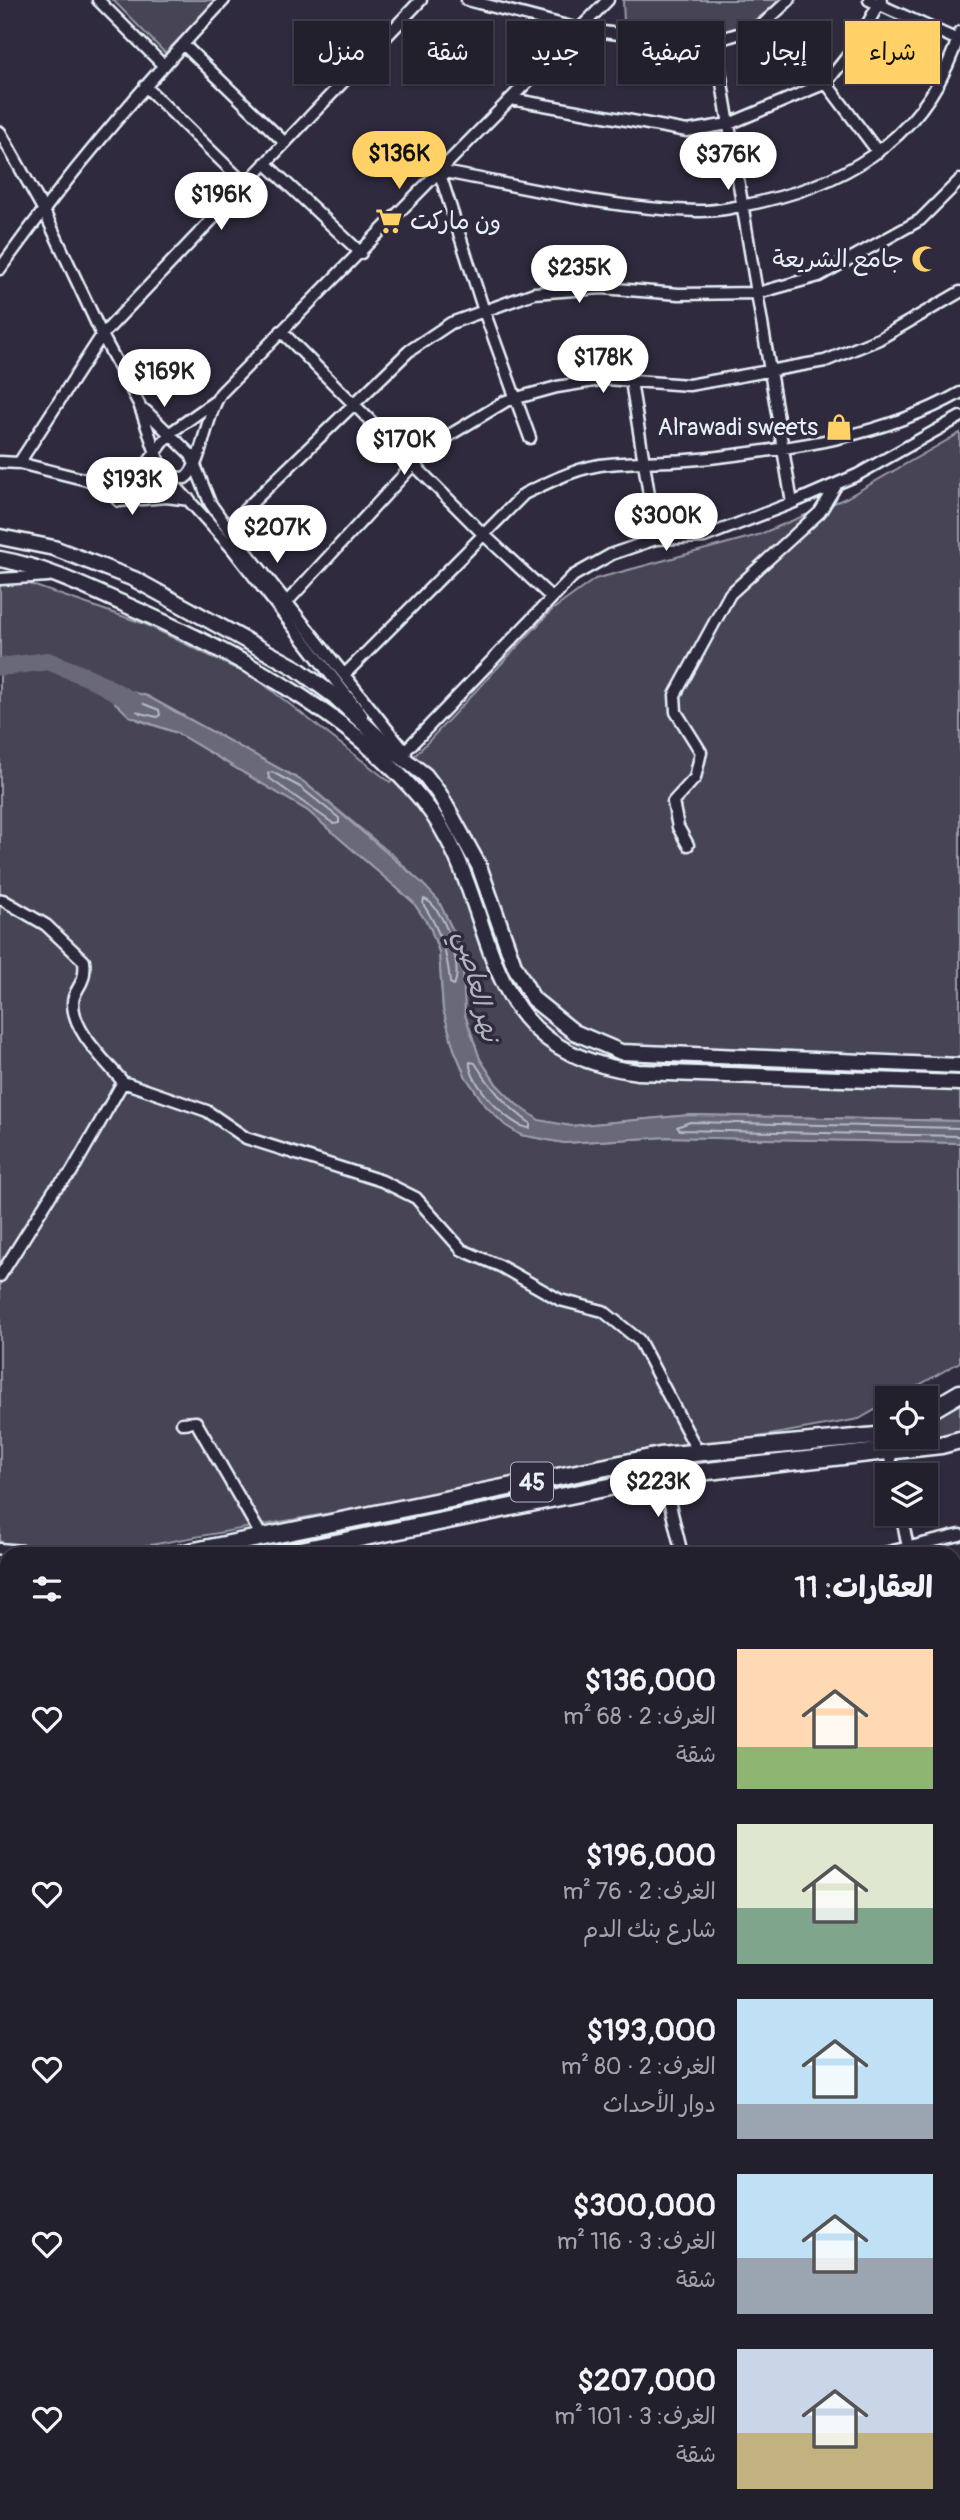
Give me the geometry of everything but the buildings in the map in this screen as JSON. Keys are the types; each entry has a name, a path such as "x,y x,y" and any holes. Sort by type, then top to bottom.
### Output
{"main road":[{"path":"0,537 54,548 134,579 296,668 320,685 367,727 405,754 425,775 457,824 479,866 522,983 542,1009 574,1032 621,1052 960,1066"},
{"path":"0,559 31,564 190,633 259,669 363,743 394,770 423,802 443,832 466,880 504,988 523,1017 573,1054 615,1070 638,1072 960,1083"},
{"path":"320,685 339,675"},
{"path":"938,1406 960,1394"},
{"name":"45","path":"938,1440 960,1440"},
{"name":"45","path":"214,1547 660,1456 875,1442"},
{"name":"45","path":"344,1547 663,1476 875,1443"}],"street":[{"path":"99,0 164,66"},
{"path":"0,269 43,209 145,86 224,0"},
{"path":"19,463 102,335 421,0"},
{"path":"467,0 548,21"},
{"path":"587,21 608,0"},
{"path":"724,38 760,27 789,0"},
{"path":"439,171 637,207 700,211 744,206 802,193 839,176 878,152 903,131 937,91 959,38 876,2 854,48 831,77"},
{"path":"183,44 284,142"},
{"path":"0,462 19,463 111,486 142,471 170,433 214,402 526,84"},
{"path":"722,84 792,503"},
{"path":"511,99 687,131 729,124 787,102 824,84"},
{"path":"827,84 878,152"},
{"path":"145,86 245,184"},
{"path":"0,132 43,209 102,335 139,404 155,455 167,477 192,501 405,754"},
{"path":"265,163 361,253"},
{"path":"439,171 484,311 530,438"},
{"path":"227,527 409,351 452,323 534,293 602,288 679,294 758,293 819,276 920,220 960,180"},
{"path":"287,601 413,464 453,433 514,399 557,387 606,379 689,385 825,361 879,340 960,292"},
{"path":"281,331 482,533 551,597"},
{"path":"631,381 656,539"},
{"path":"339,675 524,494 559,477 606,464 710,458 849,437 898,423 960,393"},
{"path":"167,477 185,478 196,464 214,402"},
{"path":"139,404 185,447 196,464 210,503 287,601 339,675 367,727 363,743"},
{"path":"394,770 405,754 573,576 612,554 656,539 704,537 792,503 838,484 960,417"},
{"path":"688,845 678,827 673,802 695,778 701,752 676,712 675,695 730,594 820,512 838,484"},
{"path":"111,486 110,492 119,501 166,497 192,501"},
{"path":"0,579 58,575"},
{"path":"3,900 46,925 85,961 86,977 72,999 76,1022 123,1082 207,1111 246,1138 382,1181 416,1198 462,1250 500,1266 560,1300 603,1311 639,1340 698,1452"},
{"path":"0,1276 54,1189 71,1173 123,1082"},
{"path":"182,1423 195,1422 262,1537"},
{"path":"663,1476 680,1547"},
{"path":"904,1526 908,1547 960,1535"}],"shaded area":[{"path":"113,0 218,0 165,53"},
{"path":"623,0 779,0 764,14 751,21 738,21 738,27 724,31 724,21 624,21"},
{"path":"960,433 960,1121 690,1115 571,1126 539,1121 497,1085 480,1059 465,1015 462,949 438,900 395,857 304,782 147,696 124,690 114,693 115,703 138,720 177,733 308,811 413,902 430,927 439,952 443,1009 454,1049 466,1077 485,1105 505,1125 521,1135 564,1143 667,1137 960,1143 960,1362 917,1386 875,1386 875,1410 859,1419 139,1547 0,1547 0,581 12,578 145,624 257,679 390,782 552,610 595,579 758,535 846,498"},
{"path":"960,1402 960,1432 938,1436 938,1414"}],"water":[{"name":"نهر العاصي","path":"124,690 147,696 304,782 421,882 438,900 462,949 465,1015 480,1059 497,1085 516,1104 539,1120 571,1126 690,1115 960,1121 960,1143 667,1137 564,1143 521,1135 505,1125 485,1105 466,1077 454,1049 443,1009 439,952 430,927 413,902 308,811 177,733 129,716 115,702 114,693"}],"waterway":[{"name":"نهر العاصي","path":"0,667 48,661 92,679 134,702"}],"place":[{"name":"ون ماركت","path":"389,221"},
{"name":"جامع الشريعة","path":"925,259"},
{"name":"Alrawadi sweets","path":"839,427"}]}
